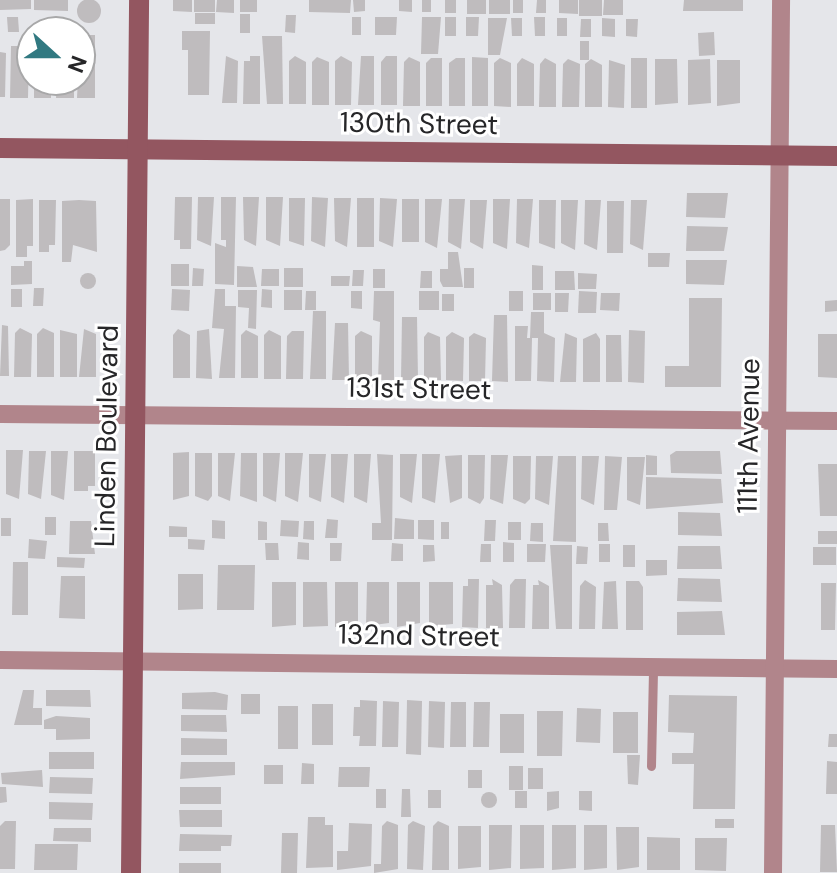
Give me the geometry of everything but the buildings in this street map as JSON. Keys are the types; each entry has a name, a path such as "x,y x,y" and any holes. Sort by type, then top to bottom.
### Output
{"main road":[{"name":"Linden Boulevard","path":"131,873 139,0"},
{"name":"130th Street","path":"0,148 837,156"}],"street":[{"name":"111th Avenue","path":"773,873 781,0"},
{"name":"131st Street","path":"0,414 837,421"},
{"name":"132nd Street","path":"0,660 837,669"}],"lane":[{"path":"651,766 653,667"}]}
